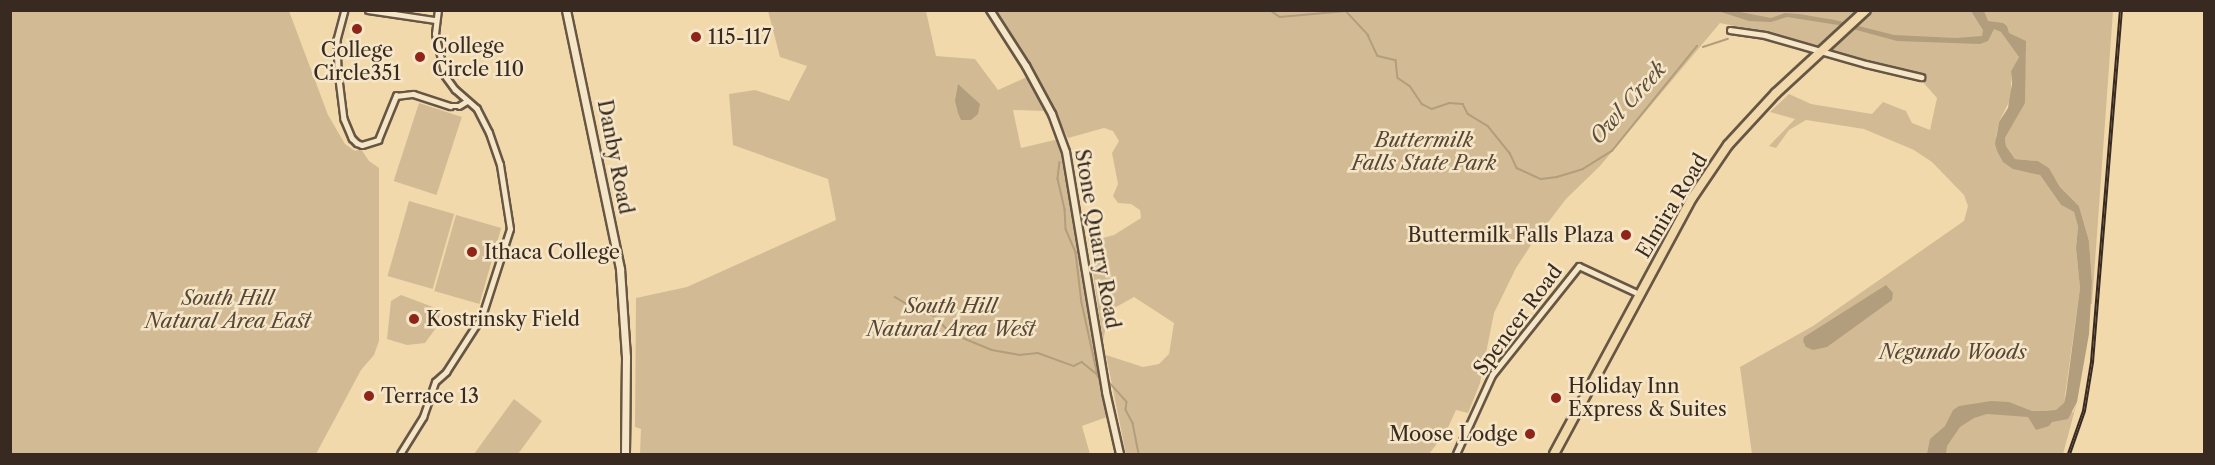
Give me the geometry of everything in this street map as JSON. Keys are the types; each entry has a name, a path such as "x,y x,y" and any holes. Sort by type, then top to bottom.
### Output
{"highway":[{"name":"Elmira Road","path":"1554,454 1692,198 1728,145 1749,120 1862,14"}],"main road":[{"name":"Danby Road","path":"566,10 620,269 626,357 625,454"}],"street":[{"path":"345,10 337,40 344,119 357,142 362,145 378,140 396,96 413,94 450,106 459,106 467,101"},
{"path":"368,10 435,20"},
{"path":"400,454 423,417 435,382 446,372 482,316 510,236 497,157 482,117 445,76 435,34 438,10"},
{"name":"Stone Quarry Road","path":"990,10 1052,114 1066,152 1106,392 1119,454"},
{"path":"1730,30 1765,35 1821,52 1921,76"},
{"name":"Spencer Road","path":"1456,454 1492,375 1579,266 1639,294"}],"green space":[{"name":"South Hill Natural Area East","path":"10,11 289,11 328,115 345,144 355,151 361,149 369,161 379,168 379,341 374,355 361,370 316,454 11,454"},
{"name":"South Hill Natural Area West","path":"768,11 926,11 936,56 975,59 998,90 1027,77 1045,111 1013,110 1021,148 1059,139 1066,162 1107,417 1082,426 1090,454 640,454 641,429 635,427 636,298 687,287 836,220 828,179 733,145 729,94 755,90 789,101 807,66 780,57"},
{"path":"995,11 2113,11 2092,304 2090,304 2092,282 2089,241 2079,206 2060,187 2049,168 2038,161 2015,159 2006,146 2005,138 2025,102 2023,67 2026,53 2019,57 2011,71 2011,98 1999,122 1996,136 1997,151 2040,175 2061,205 2074,212 2078,227 2076,248 2080,288 2064,403 2073,413 2077,402 2063,454 1752,454 1740,367 1813,326 1964,221 1968,206 1964,195 1932,162 1914,150 1864,129 1806,120 1789,130 1776,148 1769,146 1795,119 1770,112 1789,94 1811,104 1872,114 1883,102 1906,111 1912,123 1930,130 1937,98 1921,80 1921,74 1759,31 1720,23 1600,166 1566,199 1533,242 1516,268 1494,313 1480,383 1468,413 1456,410 1446,432 1429,454 1126,454 1106,355 1143,367 1159,364 1169,354 1174,323 1134,297 1109,311 1103,341 1088,238 1099,239 1114,235 1141,218 1140,210 1131,204 1118,203 1113,196 1118,184 1112,153 1119,141 1113,131 1104,128 1068,138 1026,56"},
{"path":"419,103 462,117 436,195 394,181"},
{"path":"409,201 454,214 433,289 388,276"},
{"path":"456,215 501,228 479,304 434,291"},
{"name":"Kostrinsky Field","path":"401,295 441,310 436,328 425,343 407,345 387,339 391,301"},
{"path":"514,399 542,421 518,454 474,454"}],"shaded area":[{"path":"1718,11 1735,11 1771,18 1785,13 1799,14 1835,20 1894,35 1956,38 1982,36 1983,30 1971,11 1984,11 1988,21 2003,23 2007,26 2009,33 2026,41 2025,103 2005,138 2006,146 2015,159 2038,161 2049,168 2060,187 2079,206 2089,241 2092,282 2089,334 2077,402 2068,419 2052,422 2049,426 2036,430 2028,417 1987,414 1974,418 1960,427 1947,446 1946,454 1927,454 1930,439 1945,426 1953,410 1959,406 1991,401 2009,402 2032,411 2056,410 2064,403 2066,394 2080,288 2076,248 2078,227 2074,212 2061,205 2040,175 2013,169 2003,162 1997,151 1995,144 1999,122 2008,108 2012,84 2011,71 2019,57 2001,32 1994,29 1988,41 1980,44 1897,41 1838,25 1787,17 1771,22 1749,21"},
{"path":"958,84 980,104 978,114 971,120 961,120 958,113 955,101"},
{"path":"1886,285 1893,293 1892,300 1827,347 1813,350 1806,347 1804,337"}],"waterway":[{"name":"Owl Creek","path":"1270,10 1280,17 1346,11 1368,35 1378,56 1396,60 1398,78 1410,86 1422,104 1432,109 1449,103 1463,104 1468,114 1488,126 1510,153 1517,168 1541,179 1583,169 1612,151 1697,46"},
{"name":"Owl Creek","path":"1703,47 1728,39"},
{"path":"1060,162 1058,179 1065,209 1066,229 1076,253 1082,303 1098,376"},
{"path":"895,297 922,313 933,315 951,333 992,350 1019,355 1038,353 1074,366 1082,362 1099,376"},
{"path":"1110,383 1127,402 1126,410 1133,423 1139,454"}],"railway":[{"path":"2069,454 2084,411 2092,362 2121,10"}],"place":[{"name":"College Circle351","path":"357,29"},
{"name":"115-117","path":"696,37"},
{"name":"College Circle 110","path":"420,57"},
{"name":"Buttermilk Falls Plaza","path":"1626,235"},
{"name":"Ithaca College","path":"472,252"},
{"name":"Kostrinsky Field","path":"414,319"},
{"name":"Terrace 13","path":"369,396"},
{"name":"Holiday Inn Express & Suites","path":"1556,398"},
{"name":"Moose Lodge","path":"1530,434"}],"park label":[{"name":"Buttermilk Falls State Park","path":"1424,152"},
{"name":"Negundo Woods","path":"1953,352"}]}
